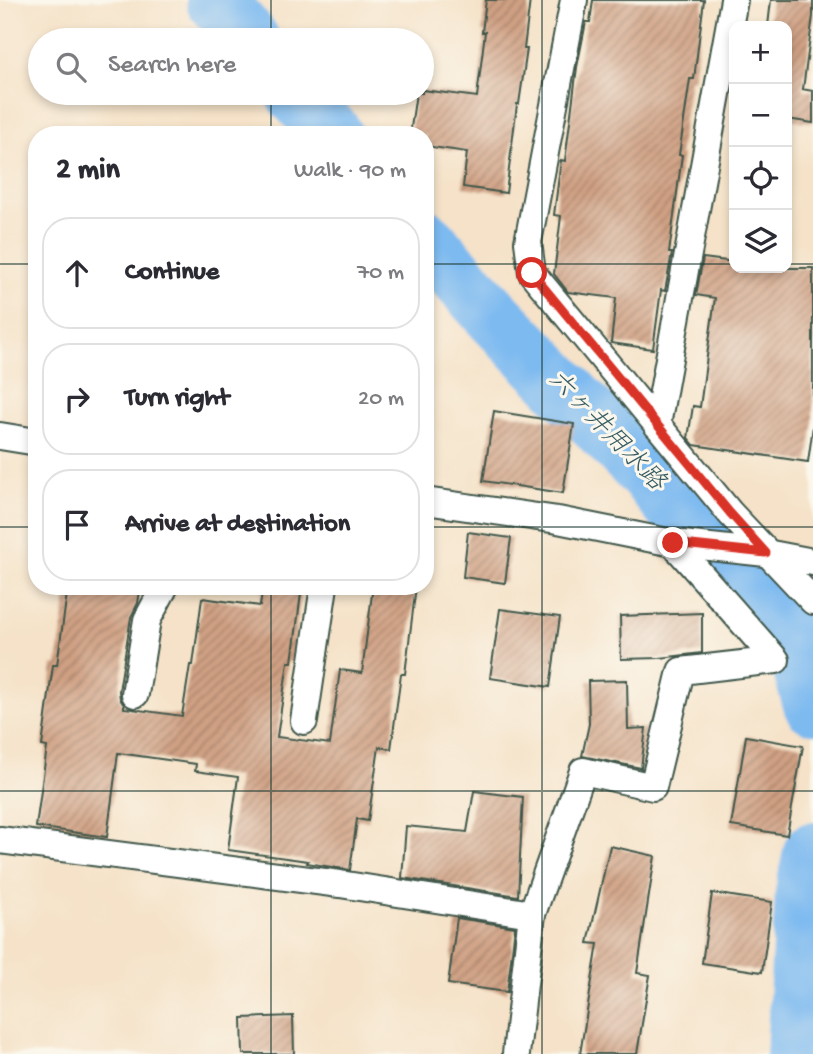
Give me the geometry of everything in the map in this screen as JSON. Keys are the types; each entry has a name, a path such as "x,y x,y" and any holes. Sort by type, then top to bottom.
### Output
{"street":[{"path":"574,0 528,242 532,273 730,513 813,601"},
{"path":"657,425 734,0"},
{"path":"0,436 28,441"},
{"path":"434,502 558,520 673,543 766,553 813,562"},
{"path":"516,1054 532,914 583,771 653,787 681,671 776,660 673,543"},
{"path":"135,694 147,620 160,595"},
{"path":"304,721 323,595"},
{"path":"0,840 340,884 532,914"}],"building":[{"path":"486,0 530,0 524,49 527,49 506,193 463,187 467,152 434,147 434,126 411,126 414,105 434,105 434,92 477,97 485,32 482,32"},
{"path":"593,0 704,0 694,79 690,79 679,155 682,155 669,253 672,253 665,291 661,290 653,349 611,343 616,298 568,292 554,274 561,216 554,215 561,160 565,161 577,67 586,22 590,22"},
{"path":"771,0 813,0 802,89 813,91 813,123 792,120 792,21 769,21"},
{"path":"703,258 729,261 729,273 792,273 792,268 813,268 813,426 808,462 694,445 688,438 693,406 700,407 715,298 696,295"},
{"path":"494,411 574,424 563,493 483,481"},
{"path":"468,532 511,538 505,583 463,577"},
{"path":"67,595 139,595 131,617 120,699 124,708 182,716 190,665 193,665 202,598 260,606 262,595 301,595 292,662 288,662 277,737 330,744 340,670 362,673 372,595 415,595 405,674 401,674 391,749 379,747 368,821 357,819 350,870 228,850 238,777 195,771 196,764 118,753 107,837 36,827 47,747 42,746 53,665 57,665"},
{"path":"500,609 560,617 550,687 490,678"},
{"path":"702,613 702,653 621,659 620,616"},
{"path":"627,680 628,729 646,728 641,768 582,756 589,724 588,681"},
{"path":"746,736 803,746 787,835 731,826"},
{"path":"474,791 523,797 518,896 402,878 406,826 467,832"},
{"path":"610,846 655,856 637,973 650,975 637,1054 580,1054 598,944 588,943"},
{"path":"712,893 772,902 762,972 702,963"},
{"path":"457,918 515,927 507,992 448,984"},
{"path":"293,1016 294,1054 243,1054 242,1018"}],"waterway":[{"name":"六ヶ井用水路","path":"216,0 240,28"},
{"name":"六ヶ井用水路","path":"306,105 325,126"},
{"name":"六ヶ井用水路","path":"434,249 494,316 650,477 735,582 796,647 813,704"},
{"name":"六ヶ井用水路","path":"796,1054 805,893 813,852"}],"route":[{"path":"532,273 766,553 673,543"}]}
